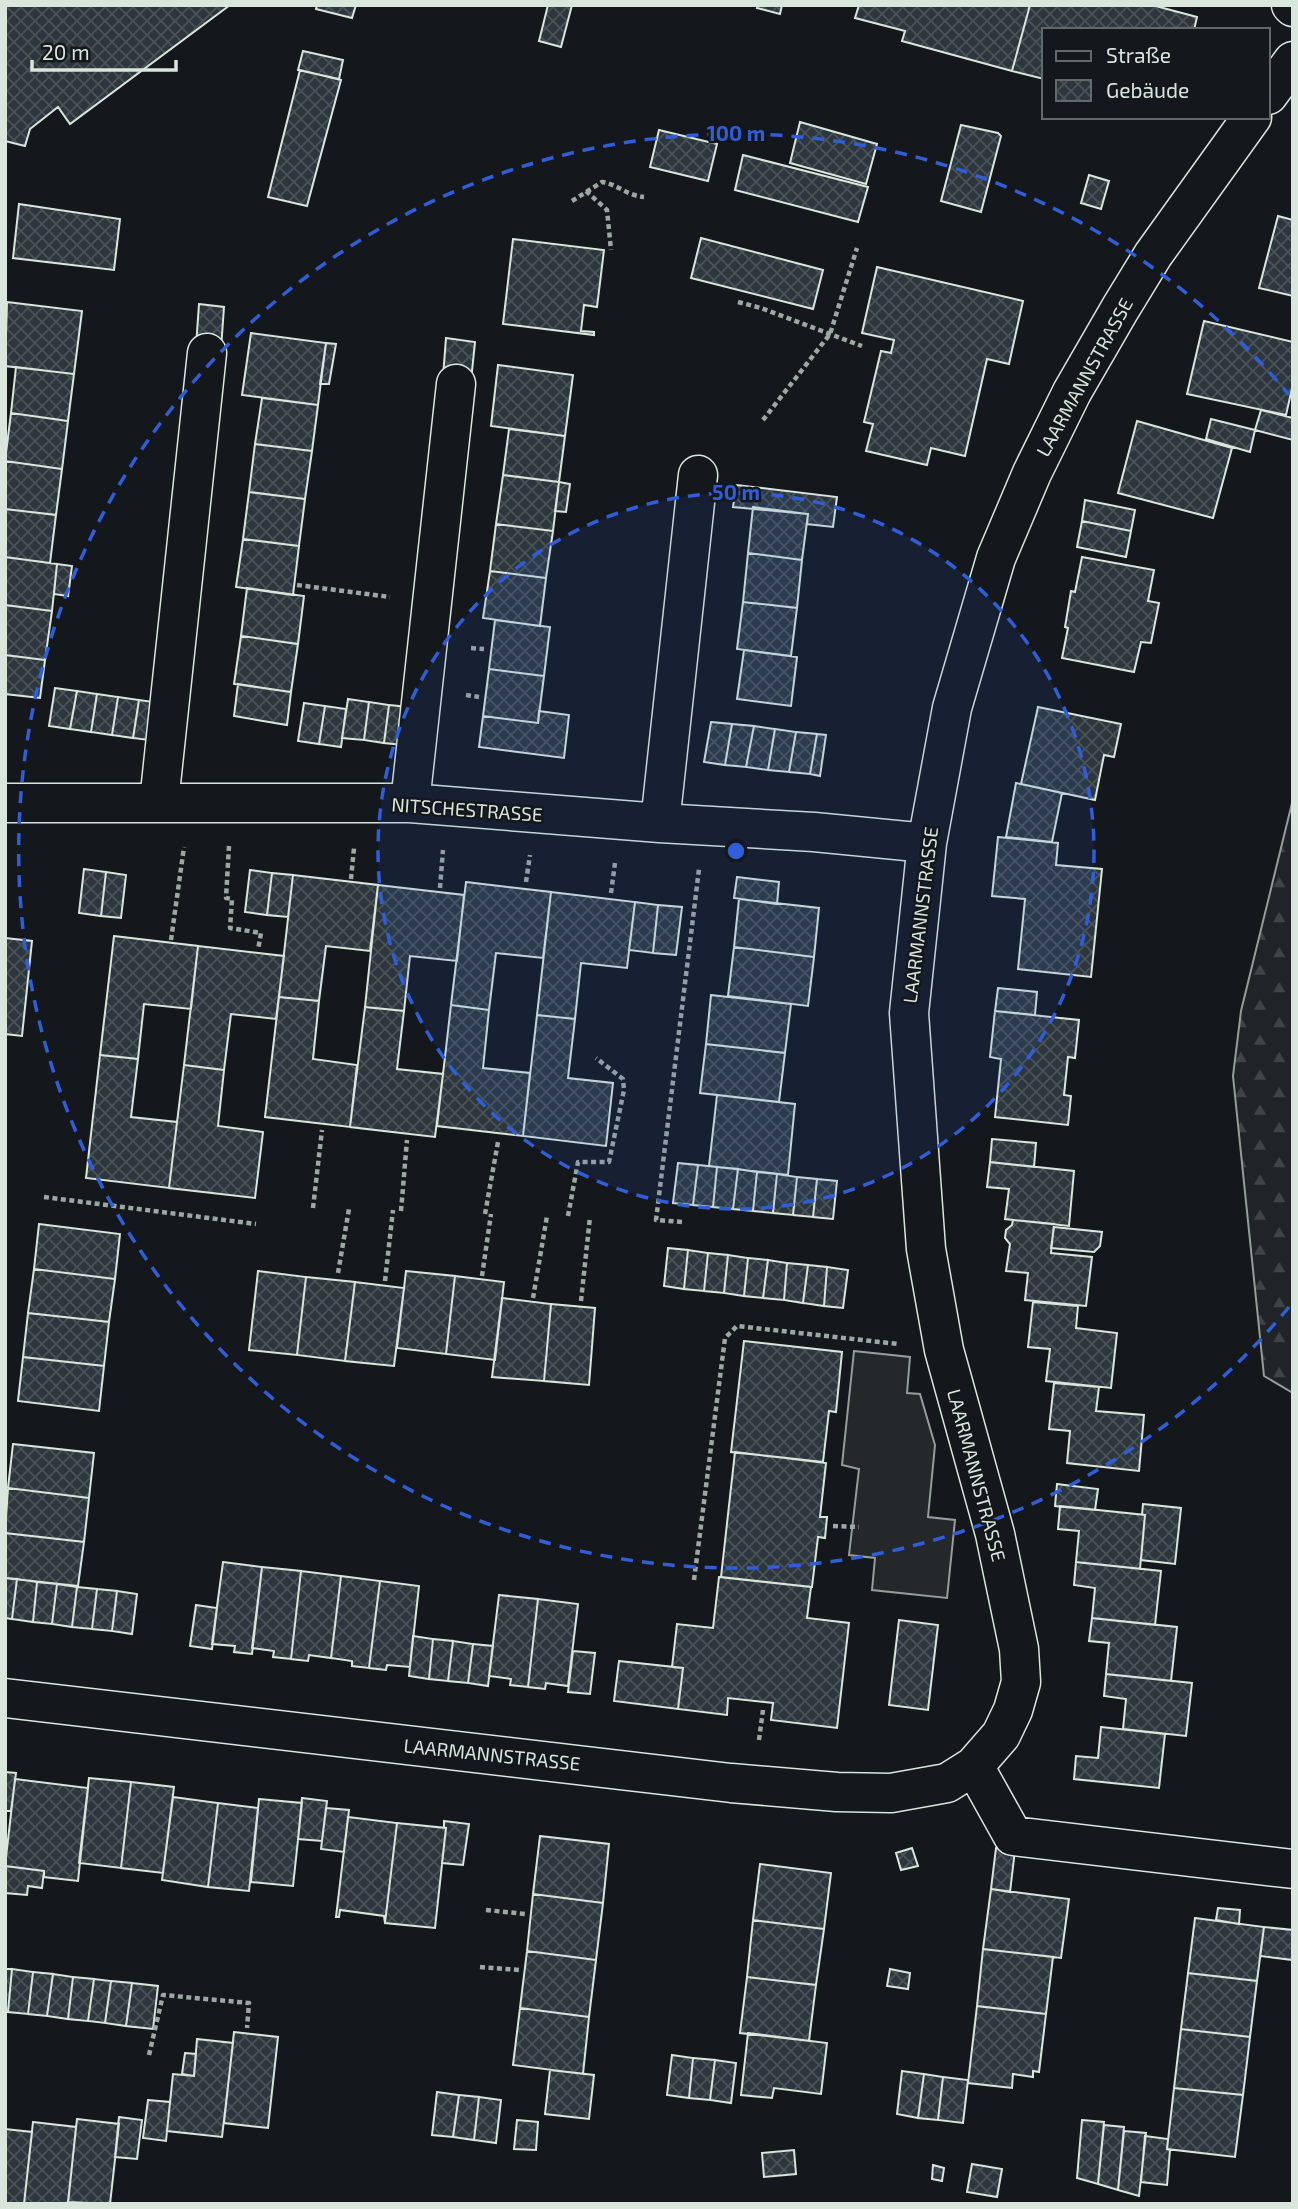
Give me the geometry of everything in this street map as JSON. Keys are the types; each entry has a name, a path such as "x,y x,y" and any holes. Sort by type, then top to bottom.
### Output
{"street":[{"path":"1270,92 1293,61"},
{"name":"LAARMANNSTRASSE","path":"5,1698 731,1783 837,1792 891,1793 947,1783 974,1766 1001,1735 1013,1710 1021,1682 1019,1649 995,1534 944,1350 926,1249 909,1013 927,843 952,708 996,558 1032,472 1072,392 1153,255 1251,119"},
{"path":"174,803 207,353"},
{"path":"410,803 456,384"},
{"path":"660,823 698,475"},
{"name":"NITSCHESTRASSE","path":"5,803 410,803 814,832 927,843"},
{"path":"974,1766 1013,1836 1293,1870"}],"path":[{"path":"572,201 602,181 624,192 644,197"},
{"path":"586,191 607,210 611,250"},
{"path":"762,420 830,334 857,248"},
{"path":"738,302 862,346"},
{"path":"297,585 432,602"},
{"path":"171,940 174,803"},
{"path":"231,803 226,898 232,899 230,928 261,933 258,950"},
{"path":"682,1222 656,1220 704,826"},
{"path":"568,1216 578,1162 609,1163 624,1090 622,1079 596,1058"},
{"path":"313,1208 322,1130"},
{"path":"401,1211 407,1140"},
{"path":"482,1276 498,1142"},
{"path":"44,1198 256,1224"},
{"path":"338,1273 349,1209"},
{"path":"385,1281 393,1210"},
{"path":"533,1298 547,1216"},
{"path":"581,1301 590,1217"},
{"path":"694,1580 725,1338 737,1326 944,1350"},
{"path":"833,1526 859,1527"},
{"path":"486,1910 525,1914"},
{"path":"480,1967 519,1970"},
{"path":"149,2055 163,1994 248,2003 247,2028"}],"green space":[{"path":"1293,799 1293,1393 1264,1376 1233,1076 1241,1011"}],"shaded area":[{"path":"854,1351 910,1357 907,1393 920,1394 935,1445 928,1517 955,1520 947,1598 872,1590 875,1558 849,1555 859,1469 842,1465"}],"building":[{"path":"5,5 230,5 70,124 58,107 30,129 25,146 5,141"},
{"path":"317,5 356,5 352,18 316,9"},
{"path":"548,5 572,5 561,47 539,41"},
{"path":"758,5 782,5 780,14 757,8"},
{"path":"859,5 1030,5 1012,71 902,41 905,31 855,18"},
{"path":"1030,5 1152,5 1197,17 1194,28 1042,28 1042,78 1012,71"},
{"path":"303,51 343,60 339,79 298,70"},
{"path":"300,70 341,80 307,206 268,197"},
{"path":"800,122 877,144 866,184 790,163"},
{"path":"961,125 1001,136 981,212 941,201"},
{"path":"659,130 717,144 708,181 650,167"},
{"path":"743,155 868,187 858,222 735,190"},
{"path":"1089,175 1109,181 1101,209 1081,203"},
{"path":"19,204 120,219 114,270 13,258"},
{"path":"1278,216 1293,220 1293,296 1259,288"},
{"path":"701,238 823,270 813,309 691,278"},
{"path":"513,239 604,250 597,307 584,305 581,331 594,332 594,335 503,324"},
{"path":"877,267 1023,301 1009,364 987,359 965,456 931,448 927,465 866,451 873,424 864,422 881,351 891,353 894,340 862,333"},
{"path":"7,302 82,311 74,374 5,366"},
{"path":"199,304 224,307 221,349 196,346"},
{"path":"1204,321 1293,342 1293,384 1286,415 1187,394"},
{"path":"251,333 326,343 318,405 242,395"},
{"path":"446,338 475,342 471,381 443,377"},
{"path":"326,343 336,344 329,384 320,384"},
{"path":"498,365 573,375 565,436 491,426"},
{"path":"16,367 74,374 68,421 11,413"},
{"path":"262,398 318,405 312,451 255,444"},
{"path":"1261,410 1293,418 1293,440 1255,430"},
{"path":"11,413 68,421 62,469 5,461"},
{"path":"1211,419 1255,430 1250,452 1206,439"},
{"path":"1137,421 1232,448 1213,518 1118,493"},
{"path":"509,429 565,436 559,482 503,475"},
{"path":"255,444 312,451 305,499 249,492"},
{"path":"5,461 62,469 56,515 5,509"},
{"path":"503,475 559,482 553,531 496,524"},
{"path":"559,482 570,484 566,512 555,511"},
{"path":"736,485 837,497 833,527 807,524 808,514 733,507"},
{"path":"249,492 305,499 299,546 243,539"},
{"path":"1085,500 1135,510 1131,531 1082,521"},
{"path":"753,507 808,514 802,560 748,553"},
{"path":"5,509 56,515 50,563 5,557"},
{"path":"1082,521 1131,531 1126,557 1077,547"},
{"path":"496,524 553,531 546,578 490,571"},
{"path":"243,539 299,546 293,595 236,587"},
{"path":"748,553 802,560 797,608 743,602"},
{"path":"5,557 57,564 52,611 5,605"},
{"path":"1082,557 1154,570 1148,601 1159,603 1151,643 1141,642 1134,672 1062,658 1071,591 1075,592"},
{"path":"57,564 72,566 68,596 54,594"},
{"path":"490,571 546,578 540,626 483,618"},
{"path":"247,588 304,596 298,644 241,636"},
{"path":"743,602 797,608 791,656 737,649"},
{"path":"5,605 52,611 45,660 5,655"},
{"path":"495,620 550,627 544,676 489,669"},
{"path":"241,636 298,644 291,692 234,684"},
{"path":"744,650 797,657 791,706 737,699"},
{"path":"5,655 45,660 40,698 5,694"},
{"path":"489,669 544,676 538,723 483,716"},
{"path":"238,684 291,692 287,725 234,716"},
{"path":"55,688 77,691 70,729 49,726"},
{"path":"77,691 97,694 91,732 70,729"},
{"path":"97,694 118,697 112,735 91,732"},
{"path":"118,697 139,700 133,738 112,735"},
{"path":"348,699 369,702 364,740 342,738"},
{"path":"139,700 160,703 156,741 133,738"},
{"path":"369,702 389,705 384,743 364,740"},
{"path":"304,703 325,706 319,744 298,741"},
{"path":"389,705 408,707 403,745 384,743"},
{"path":"325,706 346,709 341,747 319,744"},
{"path":"1038,707 1121,724 1114,757 1104,755 1095,800 1021,784"},
{"path":"539,711 569,715 564,758 479,747 483,716 538,723"},
{"path":"711,722 732,724 725,765 704,762"},
{"path":"732,724 754,726 746,767 725,765"},
{"path":"754,726 775,729 768,770 746,767"},
{"path":"775,729 796,732 789,772 768,770"},
{"path":"796,732 817,734 810,774 789,772"},
{"path":"817,734 826,735 820,776 810,774"},
{"path":"1016,783 1062,793 1052,842 1006,837"},
{"path":"998,837 1058,843 1056,865 1102,869 1091,977 1018,969 1025,899 992,896"},
{"path":"84,869 106,872 101,916 79,913"},
{"path":"250,870 272,873 267,915 245,912"},
{"path":"106,872 126,875 121,918 101,916"},
{"path":"272,873 293,875 288,917 267,915"},
{"path":"293,875 378,885 370,951 326,946 319,1001 279,997"},
{"path":"737,877 779,882 777,904 734,898"},
{"path":"466,882 551,892 543,958 496,953 489,1010 451,1005"},
{"path":"378,885 464,895 457,961 410,956 404,1011 365,1007"},
{"path":"551,892 635,902 627,968 581,963 575,1019 537,1015"},
{"path":"739,899 819,908 814,957 734,947"},
{"path":"635,902 658,905 653,953 629,950"},
{"path":"658,905 682,907 676,955 653,953"},
{"path":"114,936 198,946 191,1009 144,1004 138,1059 100,1055"},
{"path":"5,938 32,941 22,1036 5,1034"},
{"path":"198,946 284,956 276,1019 231,1014 224,1070 184,1065"},
{"path":"734,947 814,957 808,1006 728,996"},
{"path":"998,988 1037,992 1035,1015 995,1011"},
{"path":"711,995 791,1004 785,1053 706,1044"},
{"path":"279,997 319,1001 313,1059 357,1065 350,1127 265,1117"},
{"path":"451,1005 489,1010 483,1068 530,1073 523,1136 437,1126"},
{"path":"365,1007 404,1011 397,1069 443,1074 435,1137 350,1127"},
{"path":"995,1011 1079,1020 1075,1058 1068,1057 1064,1095 1071,1096 1068,1125 995,1117 1001,1059 990,1057"},
{"path":"537,1015 575,1019 568,1078 613,1083 606,1146 523,1136"},
{"path":"706,1044 785,1053 779,1102 700,1093"},
{"path":"100,1055 138,1059 131,1117 177,1122 169,1188 86,1178"},
{"path":"184,1065 224,1070 218,1126 263,1132 255,1198 169,1188"},
{"path":"717,1095 795,1104 788,1175 709,1166"},
{"path":"992,1139 1036,1143 1034,1167 990,1162"},
{"path":"990,1162 1074,1171 1069,1226 1005,1219 1009,1189 987,1187"},
{"path":"678,1163 698,1165 693,1205 673,1203"},
{"path":"698,1165 717,1167 713,1207 693,1205"},
{"path":"717,1167 738,1169 733,1209 713,1207"},
{"path":"738,1169 757,1172 753,1211 733,1209"},
{"path":"757,1172 777,1174 773,1213 753,1211"},
{"path":"777,1174 797,1177 793,1215 773,1213"},
{"path":"797,1177 817,1179 813,1217 793,1215"},
{"path":"817,1179 837,1181 833,1219 813,1217"},
{"path":"1013,1220 1054,1224 1051,1253 1092,1257 1086,1306 1025,1300 1028,1273 1006,1271 1010,1244 1005,1238 1006,1230"},
{"path":"39,1224 120,1234 115,1279 34,1269"},
{"path":"1054,1227 1102,1232 1100,1246 1094,1252 1051,1248"},
{"path":"668,1248 688,1250 684,1289 664,1286"},
{"path":"688,1250 708,1253 704,1291 684,1289"},
{"path":"708,1253 728,1255 724,1293 704,1291"},
{"path":"728,1255 748,1258 744,1296 724,1293"},
{"path":"748,1258 768,1260 763,1298 744,1296"},
{"path":"768,1260 787,1263 784,1300 763,1298"},
{"path":"787,1263 808,1265 803,1303 784,1300"},
{"path":"808,1265 827,1267 824,1306 803,1303"},
{"path":"827,1267 848,1270 843,1308 824,1306"},
{"path":"34,1269 115,1279 109,1322 28,1313"},
{"path":"258,1271 306,1277 297,1355 249,1350"},
{"path":"406,1271 455,1276 446,1354 397,1348"},
{"path":"455,1276 504,1282 495,1360 446,1354"},
{"path":"306,1277 355,1282 345,1361 297,1355"},
{"path":"355,1282 404,1288 394,1366 345,1361"},
{"path":"502,1298 551,1304 544,1381 492,1377"},
{"path":"1033,1302 1078,1306 1076,1328 1117,1333 1111,1388 1046,1381 1050,1349 1028,1347"},
{"path":"551,1304 595,1308 589,1385 544,1381"},
{"path":"28,1313 109,1322 104,1366 23,1357"},
{"path":"744,1341 842,1352 836,1412 829,1411 823,1462 731,1452"},
{"path":"23,1357 104,1366 99,1411 18,1401"},
{"path":"1054,1383 1099,1387 1096,1411 1144,1415 1139,1471 1067,1463 1070,1431 1049,1429"},
{"path":"13,1444 94,1453 89,1498 8,1488"},
{"path":"735,1452 826,1463 820,1517 827,1517 825,1538 818,1537 812,1587 721,1577"},
{"path":"1057,1484 1098,1489 1095,1510 1055,1506"},
{"path":"8,1488 89,1498 84,1542 5,1533"},
{"path":"1143,1504 1181,1508 1175,1564 1141,1560 1145,1515 1142,1515"},
{"path":"1060,1506 1145,1515 1140,1569 1076,1562 1079,1531 1058,1529"},
{"path":"5,1533 84,1542 78,1586 5,1578"},
{"path":"223,1562 262,1567 252,1654 234,1652 235,1646 212,1644"},
{"path":"1076,1562 1161,1571 1155,1625 1092,1618 1095,1588 1074,1585"},
{"path":"262,1567 301,1571 291,1659 273,1657 274,1651 252,1648"},
{"path":"301,1571 341,1576 331,1658 309,1655 308,1661 291,1659"},
{"path":"341,1576 380,1581 369,1668 352,1666 352,1661 331,1658"},
{"path":"719,1577 811,1587 807,1618 849,1623 837,1728 771,1720 773,1703 728,1698 727,1715 678,1709 683,1668 672,1667 677,1624 713,1628"},
{"path":"5,1578 17,1579 12,1619 5,1618"},
{"path":"17,1579 37,1582 33,1622 12,1619"},
{"path":"380,1581 419,1586 410,1667 387,1665 386,1670 369,1668"},
{"path":"37,1582 57,1584 52,1624 33,1622"},
{"path":"57,1584 77,1587 72,1627 52,1624"},
{"path":"77,1587 97,1589 92,1629 72,1627"},
{"path":"97,1589 117,1591 112,1631 92,1629"},
{"path":"117,1591 137,1594 132,1634 112,1631"},
{"path":"499,1595 538,1599 528,1687 510,1685 511,1679 489,1676"},
{"path":"538,1599 578,1604 568,1686 546,1683 545,1689 528,1687"},
{"path":"196,1605 217,1608 212,1649 190,1646"},
{"path":"1092,1618 1177,1627 1171,1681 1106,1674 1109,1643 1089,1641"},
{"path":"899,1620 938,1625 928,1710 889,1705"},
{"path":"413,1636 433,1639 429,1679 409,1676"},
{"path":"433,1639 453,1641 448,1681 429,1679"},
{"path":"453,1641 473,1644 468,1683 448,1681"},
{"path":"473,1644 493,1646 488,1686 468,1683"},
{"path":"573,1651 595,1653 590,1694 568,1692"},
{"path":"619,1661 683,1668 678,1709 614,1701"},
{"path":"1106,1674 1192,1683 1186,1736 1123,1729 1126,1699 1104,1696"},
{"path":"1101,1727 1165,1734 1159,1788 1074,1779 1076,1756 1098,1758"},
{"path":"5,1772 16,1773 11,1811 5,1811"},
{"path":"89,1778 131,1782 121,1868 79,1863"},
{"path":"15,1779 88,1788 78,1881 44,1877 44,1871 5,1866"},
{"path":"131,1782 174,1787 163,1873 121,1868"},
{"path":"173,1797 218,1803 208,1887 162,1880"},
{"path":"302,1798 327,1801 322,1841 298,1839"},
{"path":"259,1799 302,1803 293,1886 251,1882"},
{"path":"218,1803 258,1808 249,1891 208,1887"},
{"path":"326,1808 349,1810 344,1852 321,1849"},
{"path":"348,1817 397,1823 385,1923 384,1916 340,1910 339,1917 336,1917"},
{"path":"444,1821 469,1824 463,1865 442,1863 446,1828"},
{"path":"397,1823 446,1828 435,1928 385,1923"},
{"path":"540,1836 609,1844 603,1903 533,1894"},
{"path":"912,1848 918,1866 901,1870 896,1853"},
{"path":"996,1848 1015,1850 1010,1892 991,1889"},
{"path":"760,1864 831,1873 824,1929 753,1920"},
{"path":"5,1866 44,1871 42,1888 28,1886 27,1895 5,1893"},
{"path":"991,1889 1069,1899 1061,1958 983,1949"},
{"path":"533,1894 603,1903 596,1960 527,1951"},
{"path":"1218,1908 1240,1910 1239,1924 1216,1920"},
{"path":"1195,1918 1264,1927 1257,1981 1188,1973"},
{"path":"753,1920 824,1929 816,1985 747,1977"},
{"path":"1264,1927 1293,1930 1293,1960 1260,1956"},
{"path":"983,1949 1053,1957 1046,2014 977,2006"},
{"path":"527,1951 596,1960 589,2017 520,2008"},
{"path":"5,1969 12,1969 8,2012 5,2012"},
{"path":"12,1969 33,1972 28,2014 8,2012"},
{"path":"890,1969 910,1973 908,1989 887,1986"},
{"path":"33,1972 53,1974 47,2016 28,2014"},
{"path":"1188,1973 1257,1981 1250,2037 1181,2029"},
{"path":"53,1974 73,1977 68,2019 47,2016"},
{"path":"73,1977 94,1979 88,2021 68,2019"},
{"path":"747,1977 816,1985 809,2041 740,2033"},
{"path":"94,1979 111,1981 105,2023 88,2021"},
{"path":"111,1981 132,1983 126,2026 105,2023"},
{"path":"132,1983 158,1986 153,2029 126,2026"},
{"path":"977,2006 1046,2014 1039,2072 1033,2071 1033,2077 1013,2074 1012,2088 968,2083"},
{"path":"520,2008 589,2017 583,2074 513,2065"},
{"path":"1181,2029 1250,2037 1243,2095 1174,2088"},
{"path":"234,2032 278,2037 268,2128 224,2123"},
{"path":"748,2033 827,2043 821,2094 774,2088 772,2098 741,2095"},
{"path":"197,2039 233,2043 222,2137 167,2131 173,2074 194,2076"},
{"path":"185,2053 196,2054 194,2076 182,2074"},
{"path":"672,2055 693,2058 689,2098 667,2095"},
{"path":"693,2058 715,2060 710,2100 689,2098"},
{"path":"715,2060 736,2063 731,2103 710,2100"},
{"path":"550,2070 594,2075 589,2119 545,2114"},
{"path":"902,2071 924,2074 918,2118 897,2114"},
{"path":"924,2074 943,2077 938,2120 918,2118"},
{"path":"943,2077 968,2080 963,2123 938,2120"},
{"path":"1174,2088 1243,2095 1235,2157 1167,2149"},
{"path":"437,2092 459,2095 453,2137 432,2135"},
{"path":"459,2095 479,2097 474,2140 453,2137"},
{"path":"479,2097 501,2100 496,2143 474,2140"},
{"path":"148,2100 170,2102 166,2141 143,2138"},
{"path":"119,2117 142,2120 137,2159 115,2157"},
{"path":"77,2119 119,2124 110,2204 68,2202"},
{"path":"517,2120 538,2122 536,2150 514,2149"},
{"path":"1082,2120 1104,2122 1098,2184 1077,2178"},
{"path":"33,2122 76,2127 68,2204 24,2204"},
{"path":"1104,2125 1124,2127 1118,2190 1098,2184"},
{"path":"5,2129 32,2132 24,2204 5,2204"},
{"path":"1124,2131 1146,2133 1139,2196 1118,2190"},
{"path":"1145,2136 1168,2139 1167,2149 1170,2150 1167,2185 1141,2182"},
{"path":"794,2150 796,2174 764,2177 762,2153"},
{"path":"972,2164 1002,2169 997,2197 967,2192"},
{"path":"933,2165 944,2168 942,2181 932,2179"}]}
